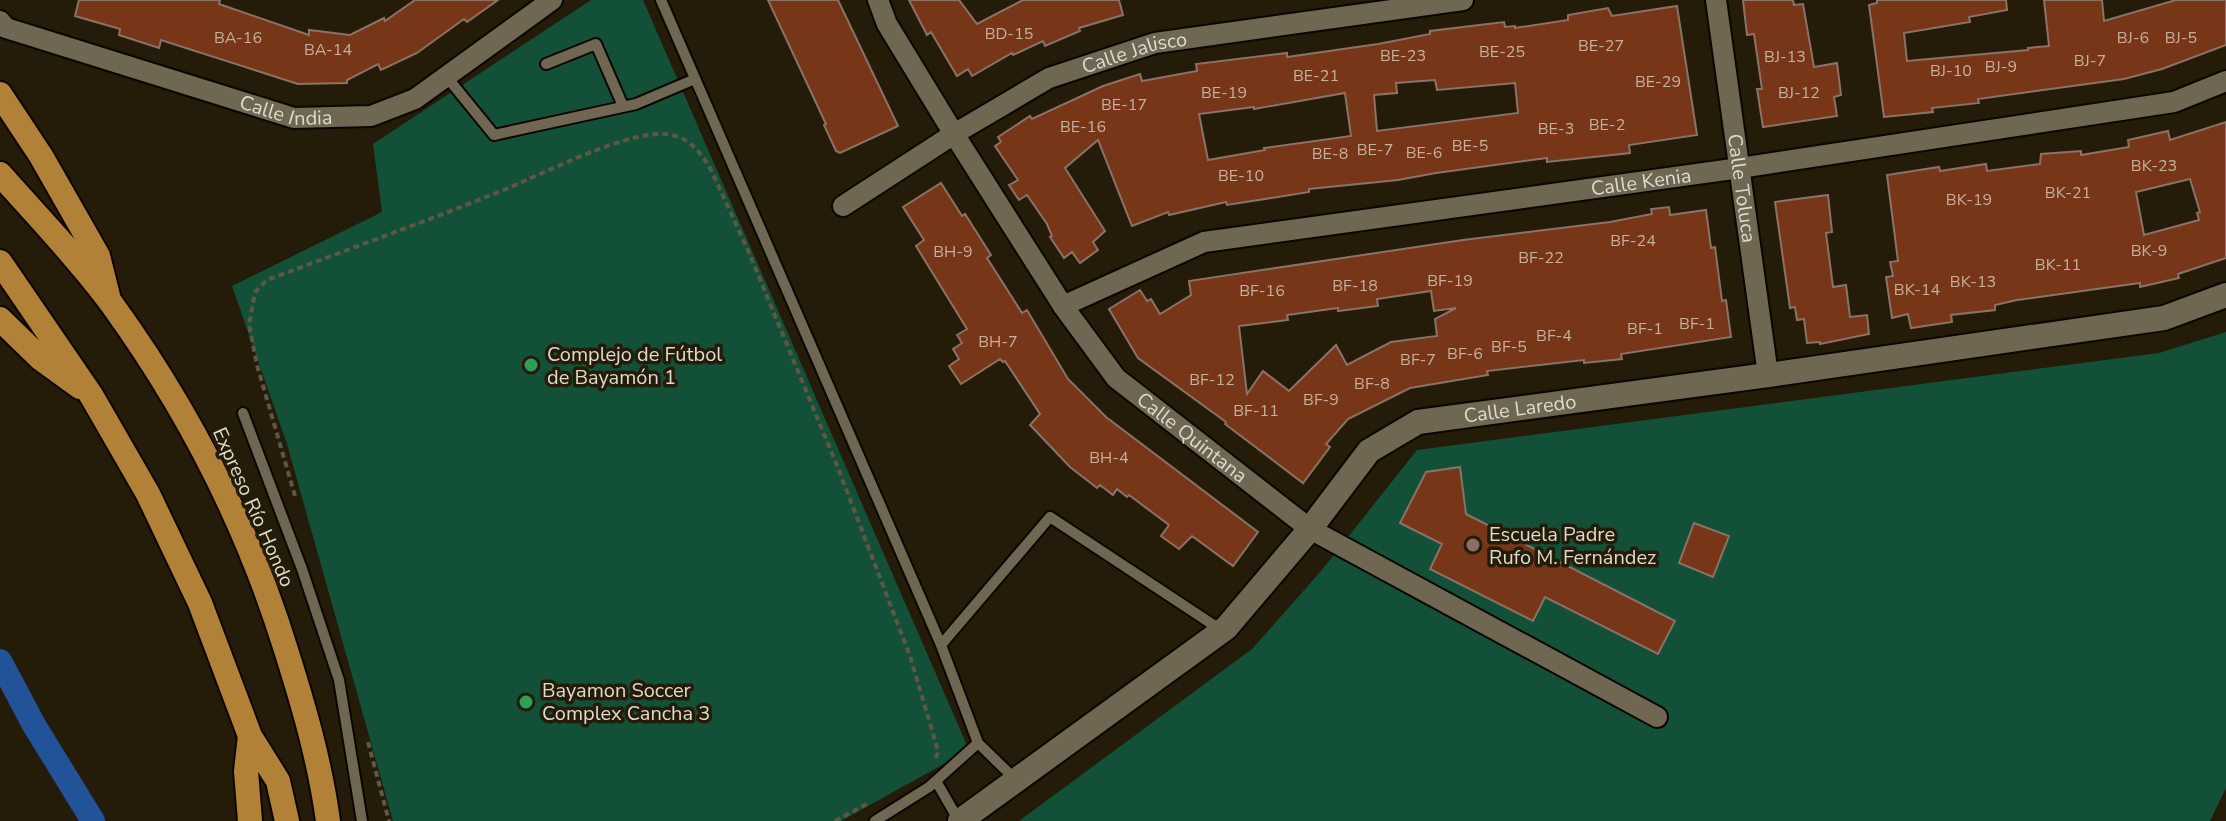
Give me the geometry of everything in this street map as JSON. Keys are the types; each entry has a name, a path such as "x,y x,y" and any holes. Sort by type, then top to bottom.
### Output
{"highway":[{"path":"0,94 41,156 98,256 110,302"},
{"name":"Expreso Río Hondo","path":"0,174 110,302 192,426 224,487 275,611 309,721 322,775 328,821"},
{"path":"0,262 91,395 148,494 200,603 250,736 278,781 287,821"},
{"path":"0,319 40,358 91,395"},
{"path":"250,736 246,771 250,821"}],"main road":[{"name":"Calle Laredo","path":"959,821 1222,631 1310,529 1369,451 1418,422 2164,318 2226,295"}],"street":[{"name":"Calle India","path":"0,21 6,28 294,118 371,116 415,99 552,0"},
{"name":"Calle Quintana","path":"878,0 887,24 954,134 1063,306 1116,378 1310,529 1657,717"},
{"name":"Calle Jalisco","path":"843,206 954,134 1049,78 1155,43 1463,0"},
{"name":"Calle Toluca","path":"1716,0 1768,375"},
{"name":"Calle Kenia","path":"1063,306 1204,242 1740,168 2174,102 2226,81"}],"lane":[{"path":"661,0 941,645 978,743 1017,781"},
{"path":"546,64 596,44 623,106"},
{"path":"446,76 494,135 636,104 695,79"},
{"path":"243,413 302,569 339,680 362,821"},
{"path":"941,645 1050,517 1222,631"},
{"path":"875,821 936,781 978,743"},
{"path":"936,781 959,821"}],"path":[{"path":"295,498 257,365 249,325 255,292 267,280 609,147 663,133 687,139 704,157 747,248 838,468 910,656 938,752 935,761"},
{"path":"366,732 389,821"},
{"path":"835,821 872,801"}],"green space":[{"name":"Complejo de Fútbol de Bayamón 1","path":"591,0 643,0 969,750 841,821 393,821 287,444 232,286 382,212 373,144"},
{"path":"2226,332 2226,788 2210,821 1019,821 1252,649 1321,571 1417,450 2159,353"}],"building":[{"path":"79,0 220,0 219,4 309,35 309,30 350,35 384,18 385,21 415,0 498,0 467,22 464,19 417,53 381,70 378,64 347,80 347,83 298,84 161,40 159,48 119,35 120,29 75,16"},
{"path":"768,0 838,0 898,126 840,153 836,151"},
{"path":"909,0 959,0 977,24 1023,0 1119,0 1123,15 1079,28 1080,31 1045,46 1043,41 1012,53 972,76 968,69 957,76 931,32 927,35"},
{"path":"1743,0 1793,0 1794,5 1803,4 1814,67 1837,63 1841,95 1834,97 1837,116 1763,127 1757,89 1762,89 1754,34 1747,35"},
{"path":"1877,0 2006,0 2007,10 1969,17 1970,22 1904,33 1907,61 2049,46 2044,0 2102,0 2104,21 2176,0 2226,0 2226,45 2162,69 2124,79 1978,99 1979,103 1932,108 1933,112 1884,117 1869,5 1877,3"},
{"path":"1677,6 1697,135 1629,145 1630,153 1547,162 1547,158 1398,180 1309,189 1309,192 1227,205 1226,202 1169,215 1168,212 1132,226 1098,140 1065,168 1105,231 1093,242 1098,250 1080,263 1072,252 1064,258 1050,237 1047,224 1027,195 1019,200 1009,185 1018,180 995,146 1001,142 998,137 1030,116 1032,119 1103,86 1140,74 1142,81 1197,71 1196,64 1287,53 1287,57 1378,44 1430,34 1430,31 1504,22 1505,27 1515,28 1568,20 1568,15 1608,8 1612,16","holes":["1435,80 1437,90 1515,83 1518,113 1377,131 1374,95 1397,93 1396,83","1345,93 1351,136 1264,148 1208,160 1199,114 1254,109"]},
{"path":"2226,122 2226,258 2178,274 2179,278 2140,287 2140,283 2017,300 1995,305 1995,310 1951,315 1952,322 1911,328 1908,314 1892,318 1886,277 1893,276 1890,262 1898,261 1887,175 1939,167 1940,171 1986,164 1987,171 2040,164 2041,154 2081,151 2081,155 2129,147 2128,140 2168,131 2170,140","holes":["2190,179 2200,212 2197,213 2199,220 2144,235 2136,192"]},
{"path":"941,183 962,216 965,214 991,255 987,258 1022,313 1027,310 1068,379 1106,417 1258,532 1233,566 1192,536 1179,549 1161,536 1169,525 1129,495 1127,497 1117,489 1113,495 1100,485 1097,488 1070,467 1030,425 1040,414 1005,361 1000,359 961,384 949,366 959,359 953,349 962,343 957,335 967,329 916,246 924,240 903,207"},
{"path":"1828,195 1832,232 1826,233 1833,287 1846,285 1850,317 1867,315 1869,334 1820,344 1807,343 1804,319 1797,320 1795,307 1790,308 1775,202"},
{"path":"1669,207 1670,215 1706,210 1711,248 1715,247 1722,301 1726,300 1731,337 1621,354 1622,359 1487,371 1488,375 1410,388 1348,419 1326,444 1330,447 1303,483 1138,358 1109,309 1140,290 1147,301 1151,299 1160,314 1191,295 1189,281 1463,240 1610,222 1652,214 1651,209","holes":["1431,291 1434,311 1456,308 1435,319 1437,336 1391,342 1347,365 1336,345 1289,391 1263,371 1247,394 1239,326 1288,320 1287,315 1378,306 1377,299"]},
{"path":"1460,467 1466,514 1675,621 1658,654 1545,597 1533,621 1430,569 1442,544 1400,523 1426,472"},
{"path":"1694,523 1729,536 1713,577 1679,563"}],"waterway":[{"path":"0,661 34,725 93,821"}],"place":[{"name":"Complejo de Fútbol de Bayamón 1","path":"531,365"},
{"name":"Escuela Padre Rufo M. Fernández","path":"1473,545"},
{"name":"Bayamon Soccer Complex Cancha 3","path":"526,702"}]}
